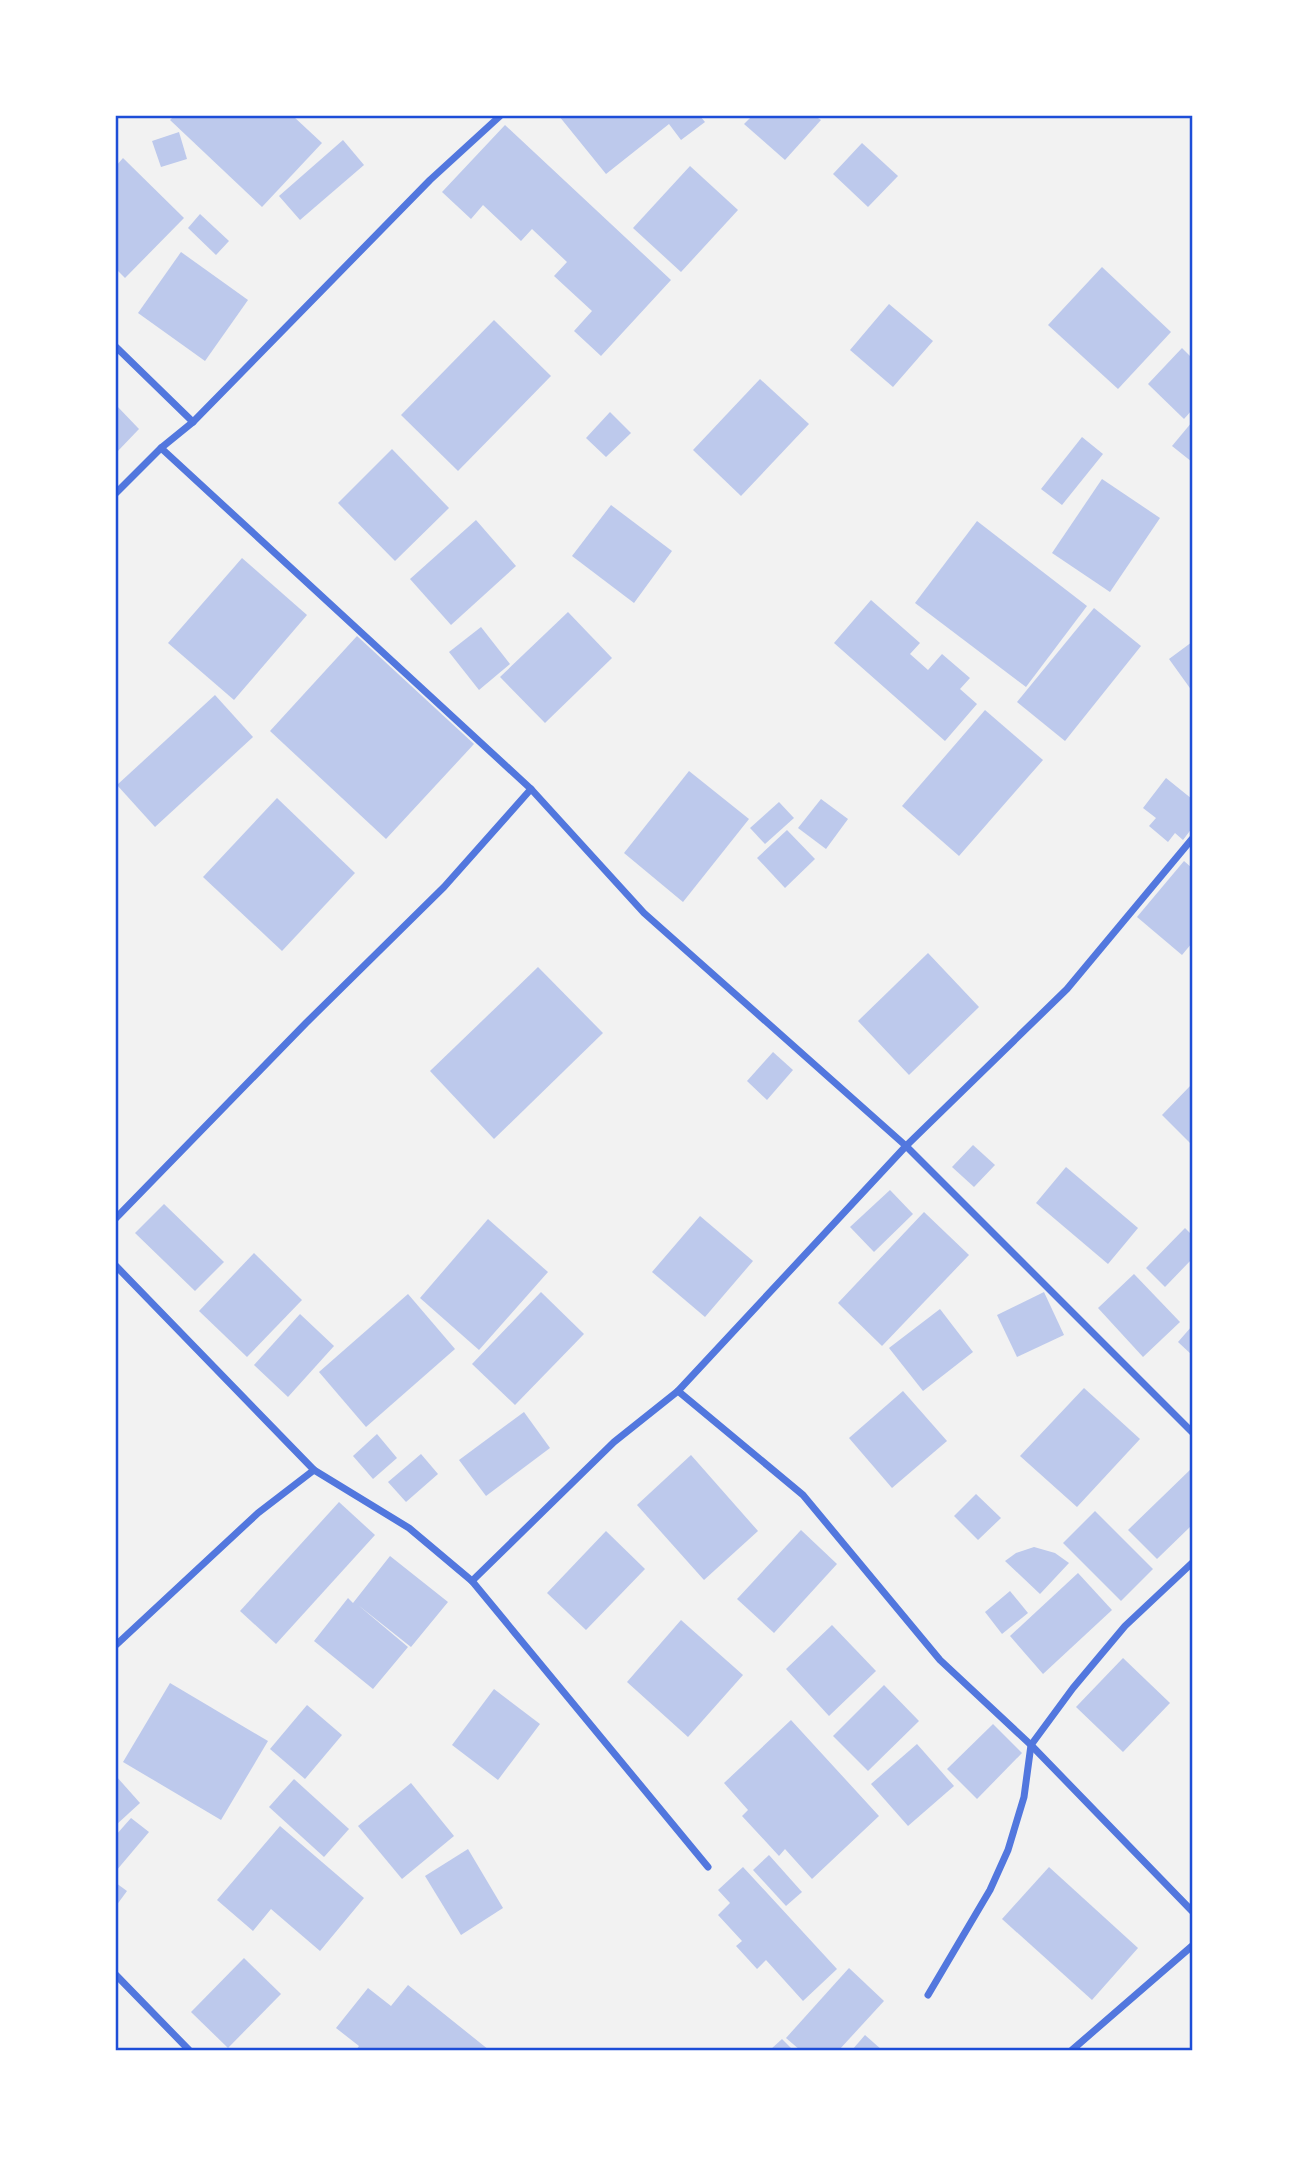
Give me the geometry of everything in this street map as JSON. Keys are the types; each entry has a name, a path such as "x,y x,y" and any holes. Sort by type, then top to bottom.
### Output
{"street":[{"path":"116,493 161,448 193,422 430,180 500,116"},
{"path":"116,347 193,422"},
{"path":"161,448 531,789 644,913 906,1146 1192,1432"},
{"path":"116,1218 306,1023 444,887 531,789"},
{"path":"472,1581 614,1442 678,1391 906,1146 1067,989 1192,839"},
{"path":"116,1266 314,1470 409,1528 472,1581 708,1867"},
{"path":"678,1391 803,1495 940,1660 1031,1745 1192,1911"},
{"path":"116,1645 258,1513 314,1470"},
{"path":"928,1995 990,1890 1009,1850 1024,1797 1031,1745 1073,1688 1125,1626 1192,1563"},
{"path":"1072,2050 1192,1946"},
{"path":"116,1975 189,2050"}],"building":[{"path":"174,116 293,116 322,143 262,207 170,120"},
{"path":"559,116 700,116 705,122 681,140 669,124 606,174"},
{"path":"752,116 815,116 821,120 785,160 744,124"},
{"path":"505,125 671,280 601,356 574,331 592,311 554,276 567,262 532,229 521,241 483,205 471,219 442,192"},
{"path":"179,132 187,159 161,167 152,141"},
{"path":"343,140 364,165 300,220 279,196"},
{"path":"862,143 898,176 868,207 833,174"},
{"path":"123,158 184,218 125,278 116,269 116,166"},
{"path":"690,166 738,210 681,272 633,228"},
{"path":"200,214 229,241 216,255 188,228"},
{"path":"181,252 248,300 205,361 138,313"},
{"path":"1102,267 1171,332 1118,389 1048,325"},
{"path":"889,304 933,341 893,387 850,350"},
{"path":"494,320 551,376 458,471 401,415"},
{"path":"1182,348 1192,358 1192,410 1184,419 1148,384"},
{"path":"760,379 809,424 741,496 693,450"},
{"path":"116,405 139,429 116,453"},
{"path":"610,412 631,433 606,457 586,438"},
{"path":"1192,422 1192,462 1172,446"},
{"path":"1082,437 1103,454 1062,505 1041,489"},
{"path":"392,449 449,508 395,561 338,503"},
{"path":"1102,479 1160,518 1110,592 1052,553"},
{"path":"611,505 672,551 634,603 572,556"},
{"path":"476,520 516,566 451,625 410,579"},
{"path":"977,521 1087,606 1026,687 915,603"},
{"path":"242,558 307,615 234,700 168,643"},
{"path":"871,600 920,643 910,654 928,670 942,654 970,678 960,689 977,704 945,741 834,643"},
{"path":"1094,608 1141,646 1065,741 1017,702"},
{"path":"568,612 612,658 545,723 500,677"},
{"path":"481,627 510,664 479,690 449,652"},
{"path":"357,636 474,744 386,839 270,731"},
{"path":"1192,642 1192,691 1169,659"},
{"path":"215,695 253,737 155,827 117,785"},
{"path":"985,710 1043,760 959,856 902,806"},
{"path":"689,771 749,819 683,902 624,853"},
{"path":"1166,778 1192,799 1192,828 1183,840 1175,833 1168,842 1149,826 1156,818 1143,808"},
{"path":"277,798 355,873 282,951 203,877"},
{"path":"821,799 848,819 826,849 798,828"},
{"path":"779,802 794,818 765,844 750,828"},
{"path":"787,830 815,859 785,888 757,858"},
{"path":"1184,861 1192,868 1192,943 1182,955 1137,917"},
{"path":"928,953 979,1007 909,1075 858,1021"},
{"path":"538,967 603,1033 494,1139 430,1071"},
{"path":"773,1052 793,1070 767,1100 747,1081"},
{"path":"1192,1084 1192,1145 1162,1115"},
{"path":"973,1145 995,1165 974,1187 952,1167"},
{"path":"1066,1167 1138,1228 1108,1264 1036,1203"},
{"path":"890,1190 913,1214 874,1252 850,1227"},
{"path":"164,1204 224,1262 195,1291 135,1233"},
{"path":"924,1212 969,1255 882,1346 838,1303"},
{"path":"700,1216 753,1261 705,1317 652,1272"},
{"path":"488,1219 548,1272 479,1350 420,1298"},
{"path":"1185,1228 1192,1235 1192,1259 1165,1287 1146,1268"},
{"path":"254,1253 302,1300 247,1357 199,1311"},
{"path":"1134,1274 1180,1322 1143,1357 1098,1308"},
{"path":"541,1292 584,1334 515,1405 472,1364"},
{"path":"1044,1292 1064,1335 1017,1357 997,1315"},
{"path":"408,1294 455,1349 366,1427 319,1372"},
{"path":"940,1309 973,1352 923,1391 889,1348"},
{"path":"300,1314 334,1346 288,1397 254,1365"},
{"path":"1192,1326 1192,1355 1178,1342"},
{"path":"1084,1388 1140,1439 1077,1507 1020,1456"},
{"path":"903,1391 947,1441 892,1488 849,1438"},
{"path":"524,1412 550,1448 486,1496 459,1460"},
{"path":"377,1434 397,1458 373,1479 353,1456"},
{"path":"421,1454 438,1474 406,1502 388,1482"},
{"path":"691,1455 758,1531 704,1580 637,1505"},
{"path":"1192,1468 1192,1525 1157,1559 1128,1530"},
{"path":"976,1494 1001,1518 978,1540 954,1516"},
{"path":"339,1502 375,1535 276,1644 240,1611"},
{"path":"1095,1511 1153,1569 1121,1601 1063,1543"},
{"path":"801,1530 837,1564 774,1633 737,1599"},
{"path":"606,1531 645,1569 586,1630 547,1593"},
{"path":"1034,1547 1055,1553 1069,1563 1040,1594 1005,1561 1016,1553"},
{"path":"390,1556 448,1602 411,1647 358,1605 408,1647 373,1689 314,1641 348,1598 353,1603"},
{"path":"1078,1573 1112,1610 1043,1674 1010,1636"},
{"path":"1010,1591 1028,1613 1002,1634 985,1612"},
{"path":"681,1620 743,1675 688,1737 627,1682"},
{"path":"832,1625 876,1671 829,1716 786,1669"},
{"path":"1123,1658 1170,1703 1123,1752 1076,1707"},
{"path":"170,1683 268,1741 221,1820 123,1762"},
{"path":"884,1685 919,1721 868,1771 833,1736"},
{"path":"494,1689 540,1724 498,1780 452,1745"},
{"path":"307,1705 342,1735 305,1779 270,1749"},
{"path":"791,1720 879,1816 812,1879 785,1849 779,1856 742,1816 748,1810 724,1783"},
{"path":"993,1724 1022,1753 977,1799 947,1769"},
{"path":"917,1744 954,1786 908,1826 871,1784"},
{"path":"116,1776 140,1803 116,1825"},
{"path":"294,1779 349,1829 324,1857 269,1807"},
{"path":"411,1783 454,1836 402,1879 358,1826"},
{"path":"131,1818 149,1832 116,1871 116,1835"},
{"path":"280,1826 364,1898 320,1951 271,1909 253,1931 217,1900"},
{"path":"468,1849 503,1908 461,1935 425,1876"},
{"path":"769,1855 802,1892 786,1906 753,1870"},
{"path":"743,1867 837,1969 803,2001 766,1960 757,1969 736,1946 742,1941 718,1915 730,1903 718,1890"},
{"path":"1049,1867 1138,1948 1092,2000 1002,1919"},
{"path":"116,1883 127,1891 116,1906"},
{"path":"244,1958 281,1994 228,2048 191,2012"},
{"path":"849,1968 884,2001 839,2050 800,2050 786,2038"},
{"path":"408,1985 489,2050 356,2050 359,2046 336,2028 368,1988 391,2006"},
{"path":"865,2035 882,2050 852,2050"},
{"path":"782,2039 793,2050 770,2050"}]}
